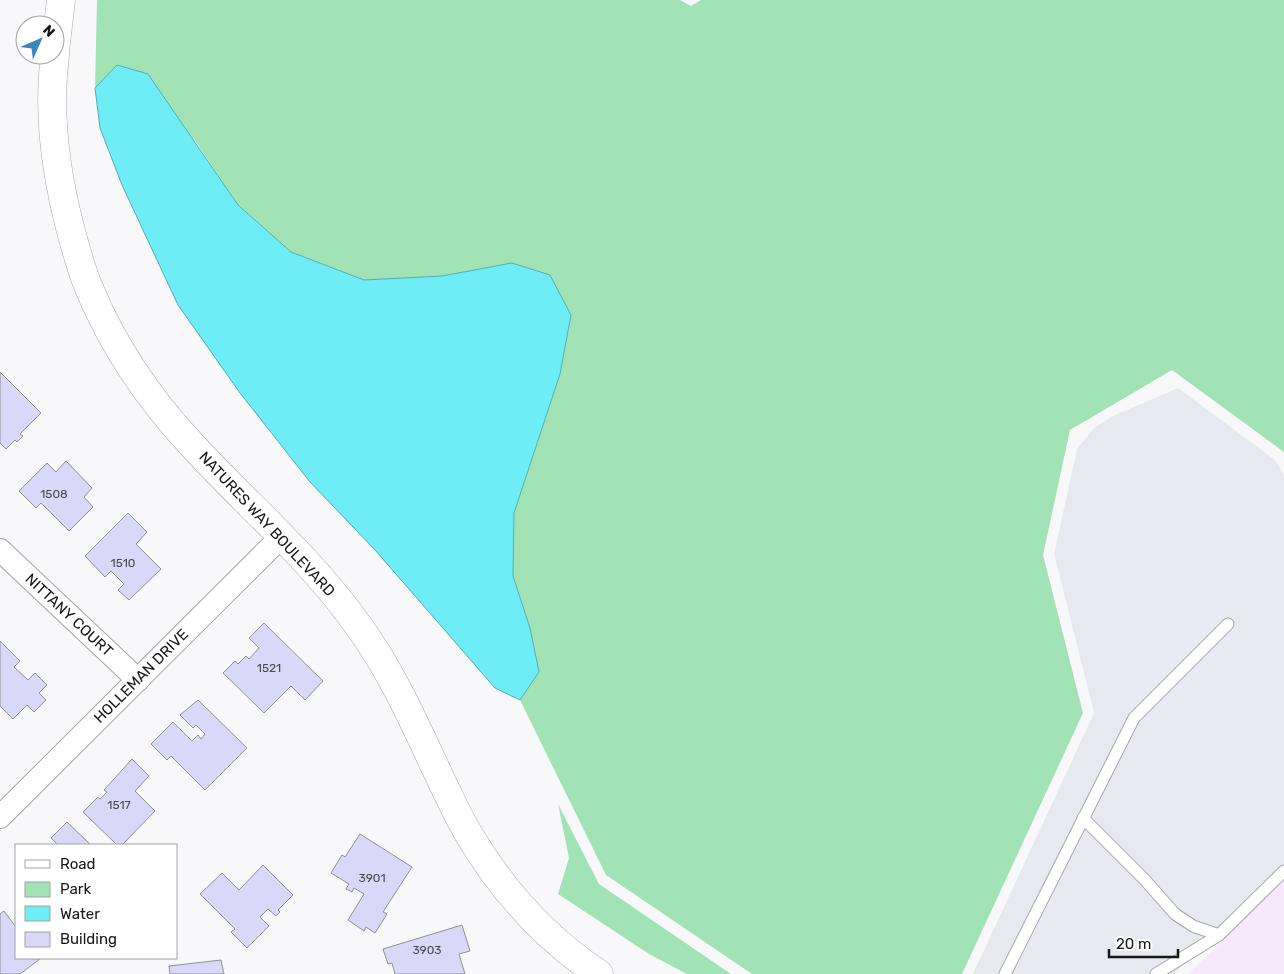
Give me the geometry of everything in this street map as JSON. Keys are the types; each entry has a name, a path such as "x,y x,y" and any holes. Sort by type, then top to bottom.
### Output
{"street":[{"path":"59,15 61,0"},
{"name":"NATURES WAY BOULEVARD","path":"54,65 52,114 56,164 64,206 88,286 120,349 136,375 192,445 303,558 342,604 376,653 417,730 466,831 483,856 521,906 542,928 566,950 599,974"},
{"name":"HOLLEMAN DRIVE","path":"0,817 282,536"},
{"name":"NITTANY COURT","path":"0,550 138,680"}],"lane":[{"path":"1005,974 1134,718 1228,624"},
{"path":"1084,818 1145,880 1175,914 1193,926 1219,935"},
{"path":"1156,974 1219,935 1284,871"}],"shaded area":[{"path":"1178,388 1275,460 1284,475 1284,866 1174,974 973,974 1094,713 1054,554 1077,449 1094,428 1115,415"},
{"path":"1284,880 1284,974 1188,974"}],"green space":[{"path":"97,0 680,0 691,6 701,0 1284,0 1284,452 1172,370 1070,430 1043,555 1083,713 962,974 752,974 606,875 520,700 539,672 530,628 513,576 514,513 560,374 571,315 512,263 442,276 364,280 291,252 238,205 194,139 117,65 95,88"},
{"path":"558,804 599,884 731,974 687,974 649,954 558,894 569,858"}],"water":[{"path":"117,65 148,74 238,205 291,252 364,280 442,276 512,263 550,275 571,315 560,374 514,513 513,576 530,628 539,672 520,700 495,688 375,550 310,482 240,393 178,305 122,185 100,128 95,88"}],"building":[{"path":"0,372 41,413 20,434 23,436 17,442 15,440 6,449 0,443"},
{"path":"66,461 92,488 84,497 93,507 69,531 41,503 36,508 19,491 47,463 56,472"},
{"path":"128,513 147,532 136,544 161,569 129,600 118,590 124,584 111,571 105,577 85,556"},
{"path":"264,623 323,681 305,700 291,686 264,713 223,673 235,661 238,664 246,656 249,659 259,648 249,638"},
{"path":"0,641 20,661 14,667 28,680 35,673 47,685 39,693 46,700 34,712 27,705 13,719 0,706"},
{"path":"198,700 247,748 205,790 171,756 167,760 151,744 173,722 192,741 198,735 201,739 205,734 196,725 193,728 180,715"},
{"path":"132,759 149,776 135,791 155,811 123,844 116,844 83,812 98,797 100,799 107,792 104,790"},
{"path":"67,822 90,844 57,844 51,838"},
{"path":"360,834 412,867 383,912 387,914 375,933 366,927 364,931 348,920 364,894 354,888 352,892 346,889 349,884 331,873 342,855 345,857"},
{"path":"263,865 293,895 278,910 280,912 276,916 268,909 260,917 269,926 247,948 231,932 235,929 200,894 222,873 239,890"},
{"path":"4,911 15,926 15,959 40,959 20,974 0,974 0,914"},
{"path":"462,925 470,951 459,954 465,974 395,974 392,963 388,964 383,949"},
{"path":"221,960 224,974 170,974 169,966"}]}
